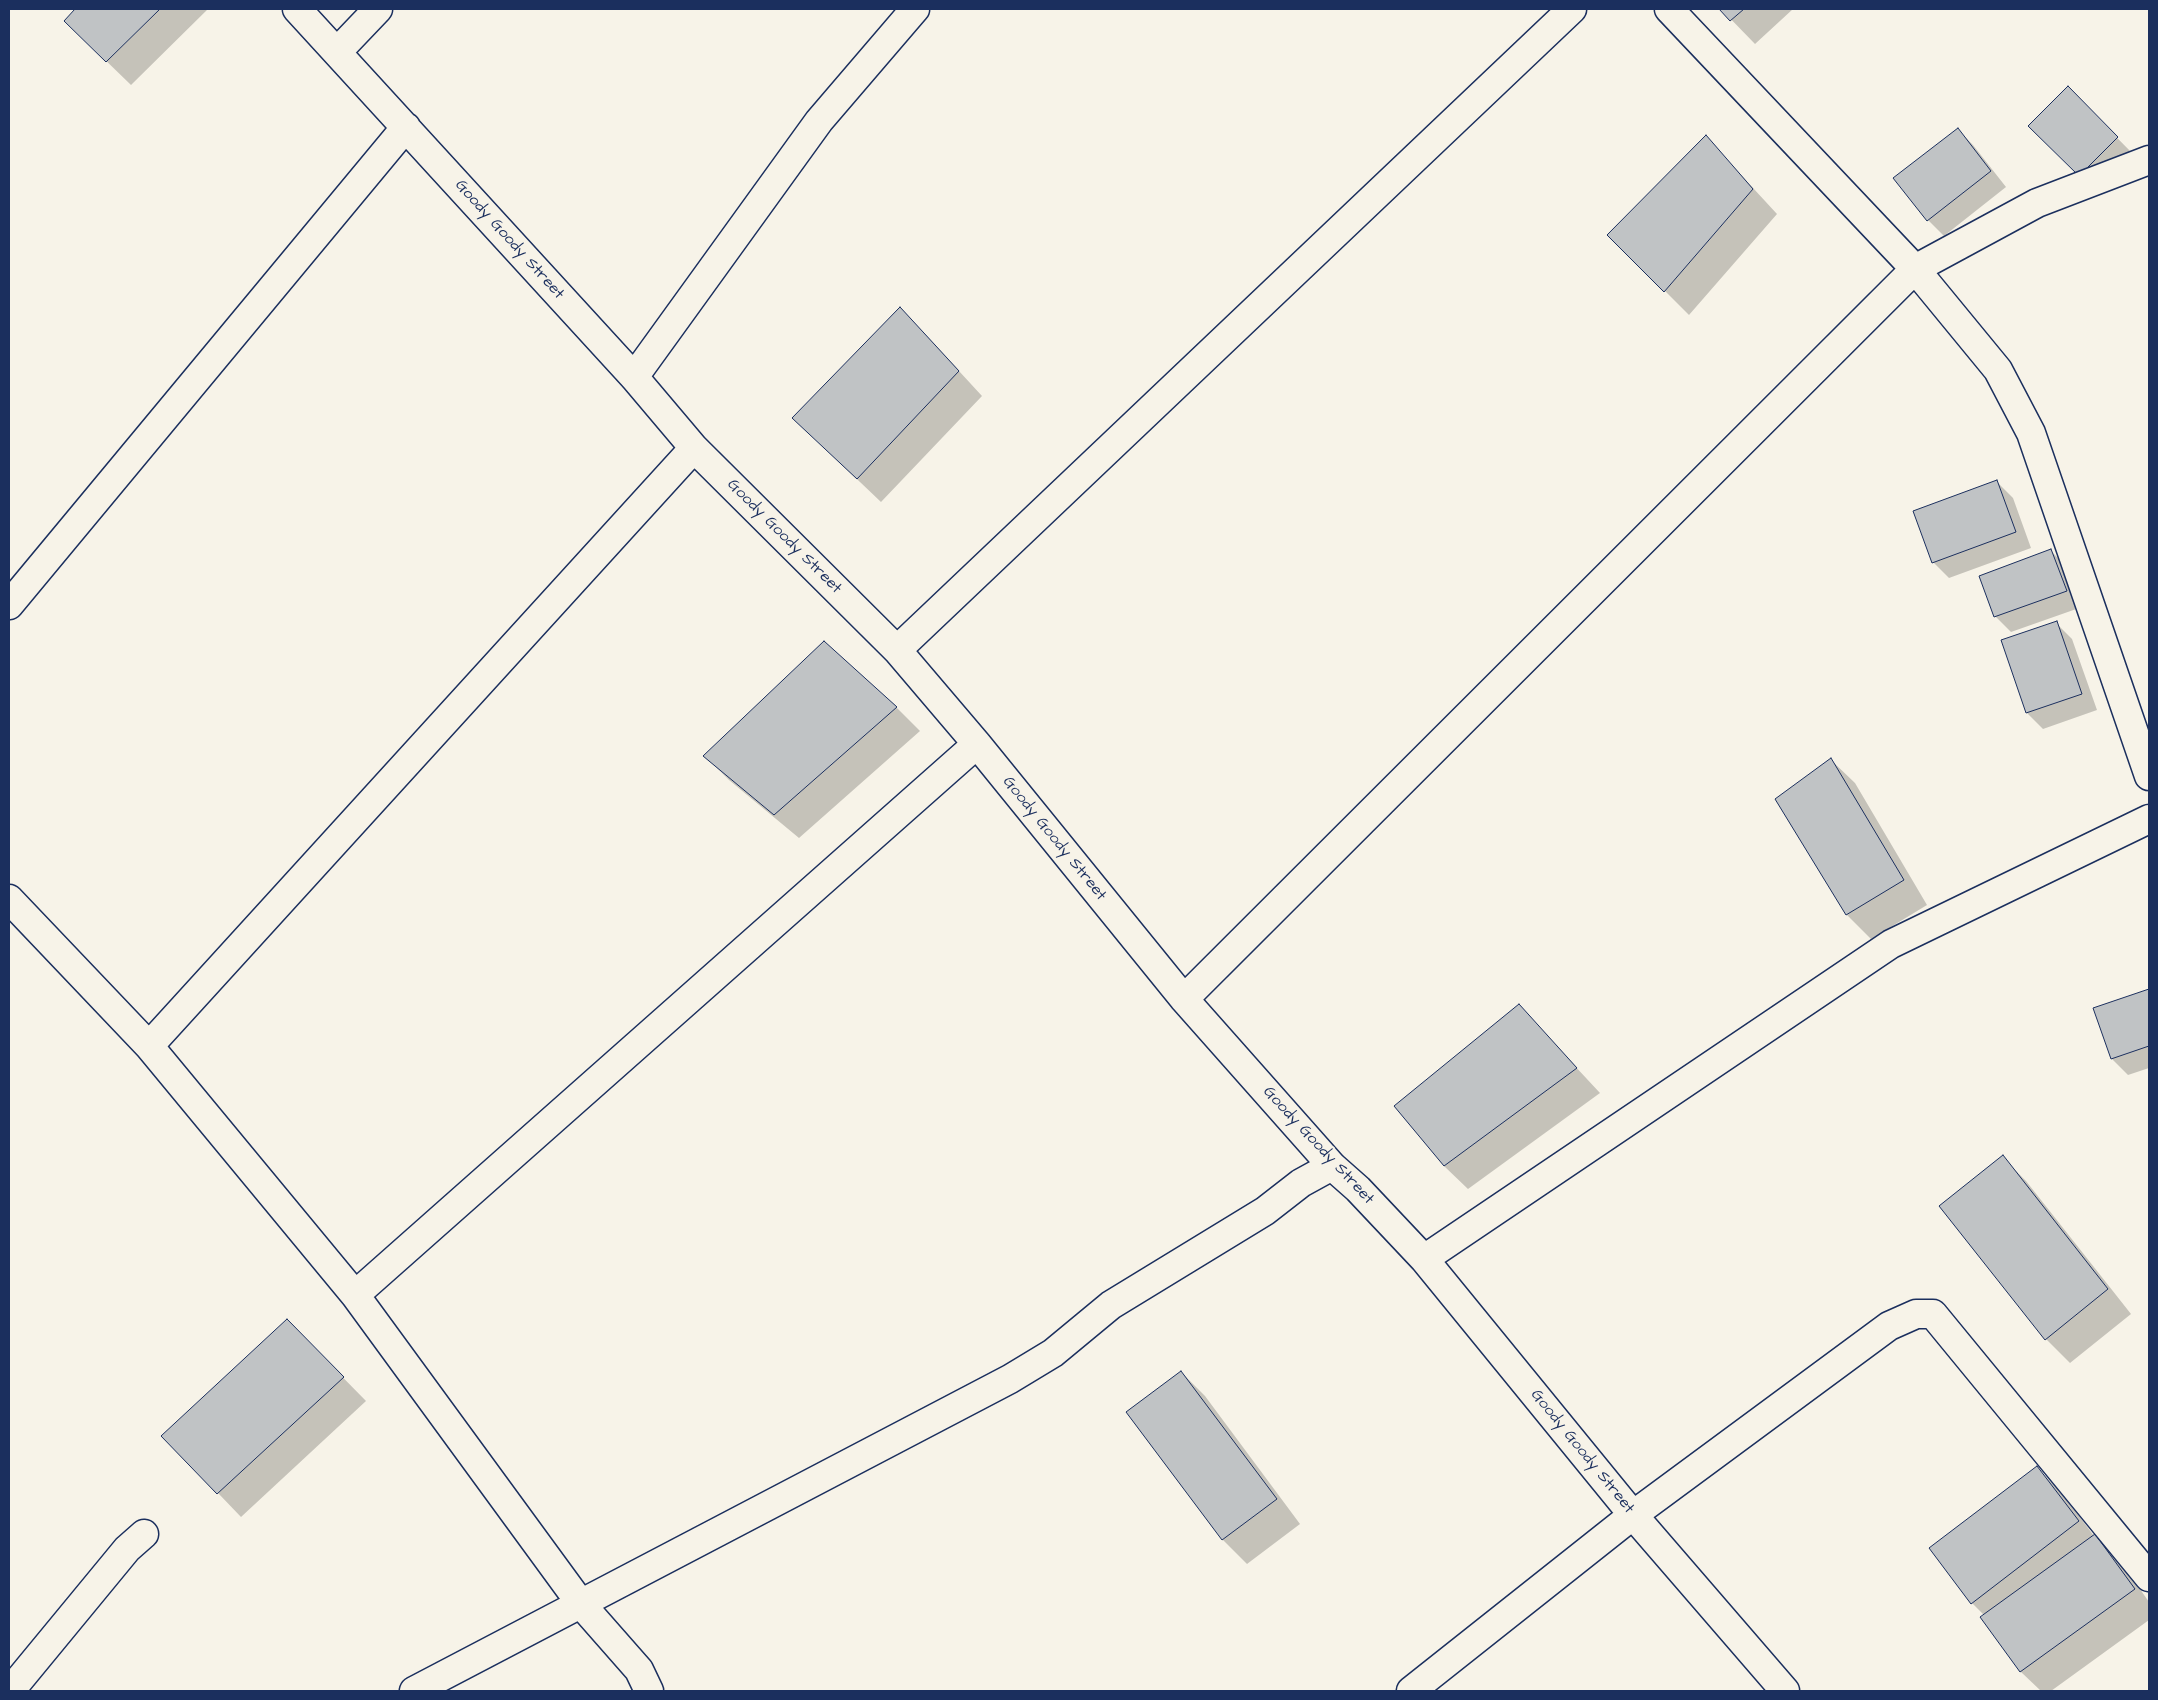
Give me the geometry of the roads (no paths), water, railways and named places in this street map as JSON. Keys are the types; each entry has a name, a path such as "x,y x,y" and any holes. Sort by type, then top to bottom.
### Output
{"street":[{"name":"Goody Goody Street","path":"297,9 634,377 694,448 897,650 977,744 1184,999 1332,1166 1358,1189 1424,1259 1633,1515 1784,1691"},
{"path":"337,52 378,9"},
{"path":"634,377 819,121 915,9"},
{"path":"897,650 1572,9"},
{"path":"1669,9 1915,269 1998,370 2031,433 2149,776"},
{"path":"9,605 406,127"},
{"path":"1184,999 1915,269 2037,203 2149,160"},
{"path":"149,1046 694,448"},
{"path":"355,1295 977,744"},
{"path":"1424,1259 1891,944 2149,819"},
{"path":"12,914 149,1046 355,1295 581,1604 639,1670 649,1691"},
{"path":"414,1691 1010,1379 1054,1353 1111,1305 1265,1211 1301,1183 1332,1166"},
{"path":"1411,1691 1633,1515 1889,1326 1916,1314 1933,1314 2149,1577"},
{"path":"10,1691 127,1549 144,1534"}]}
